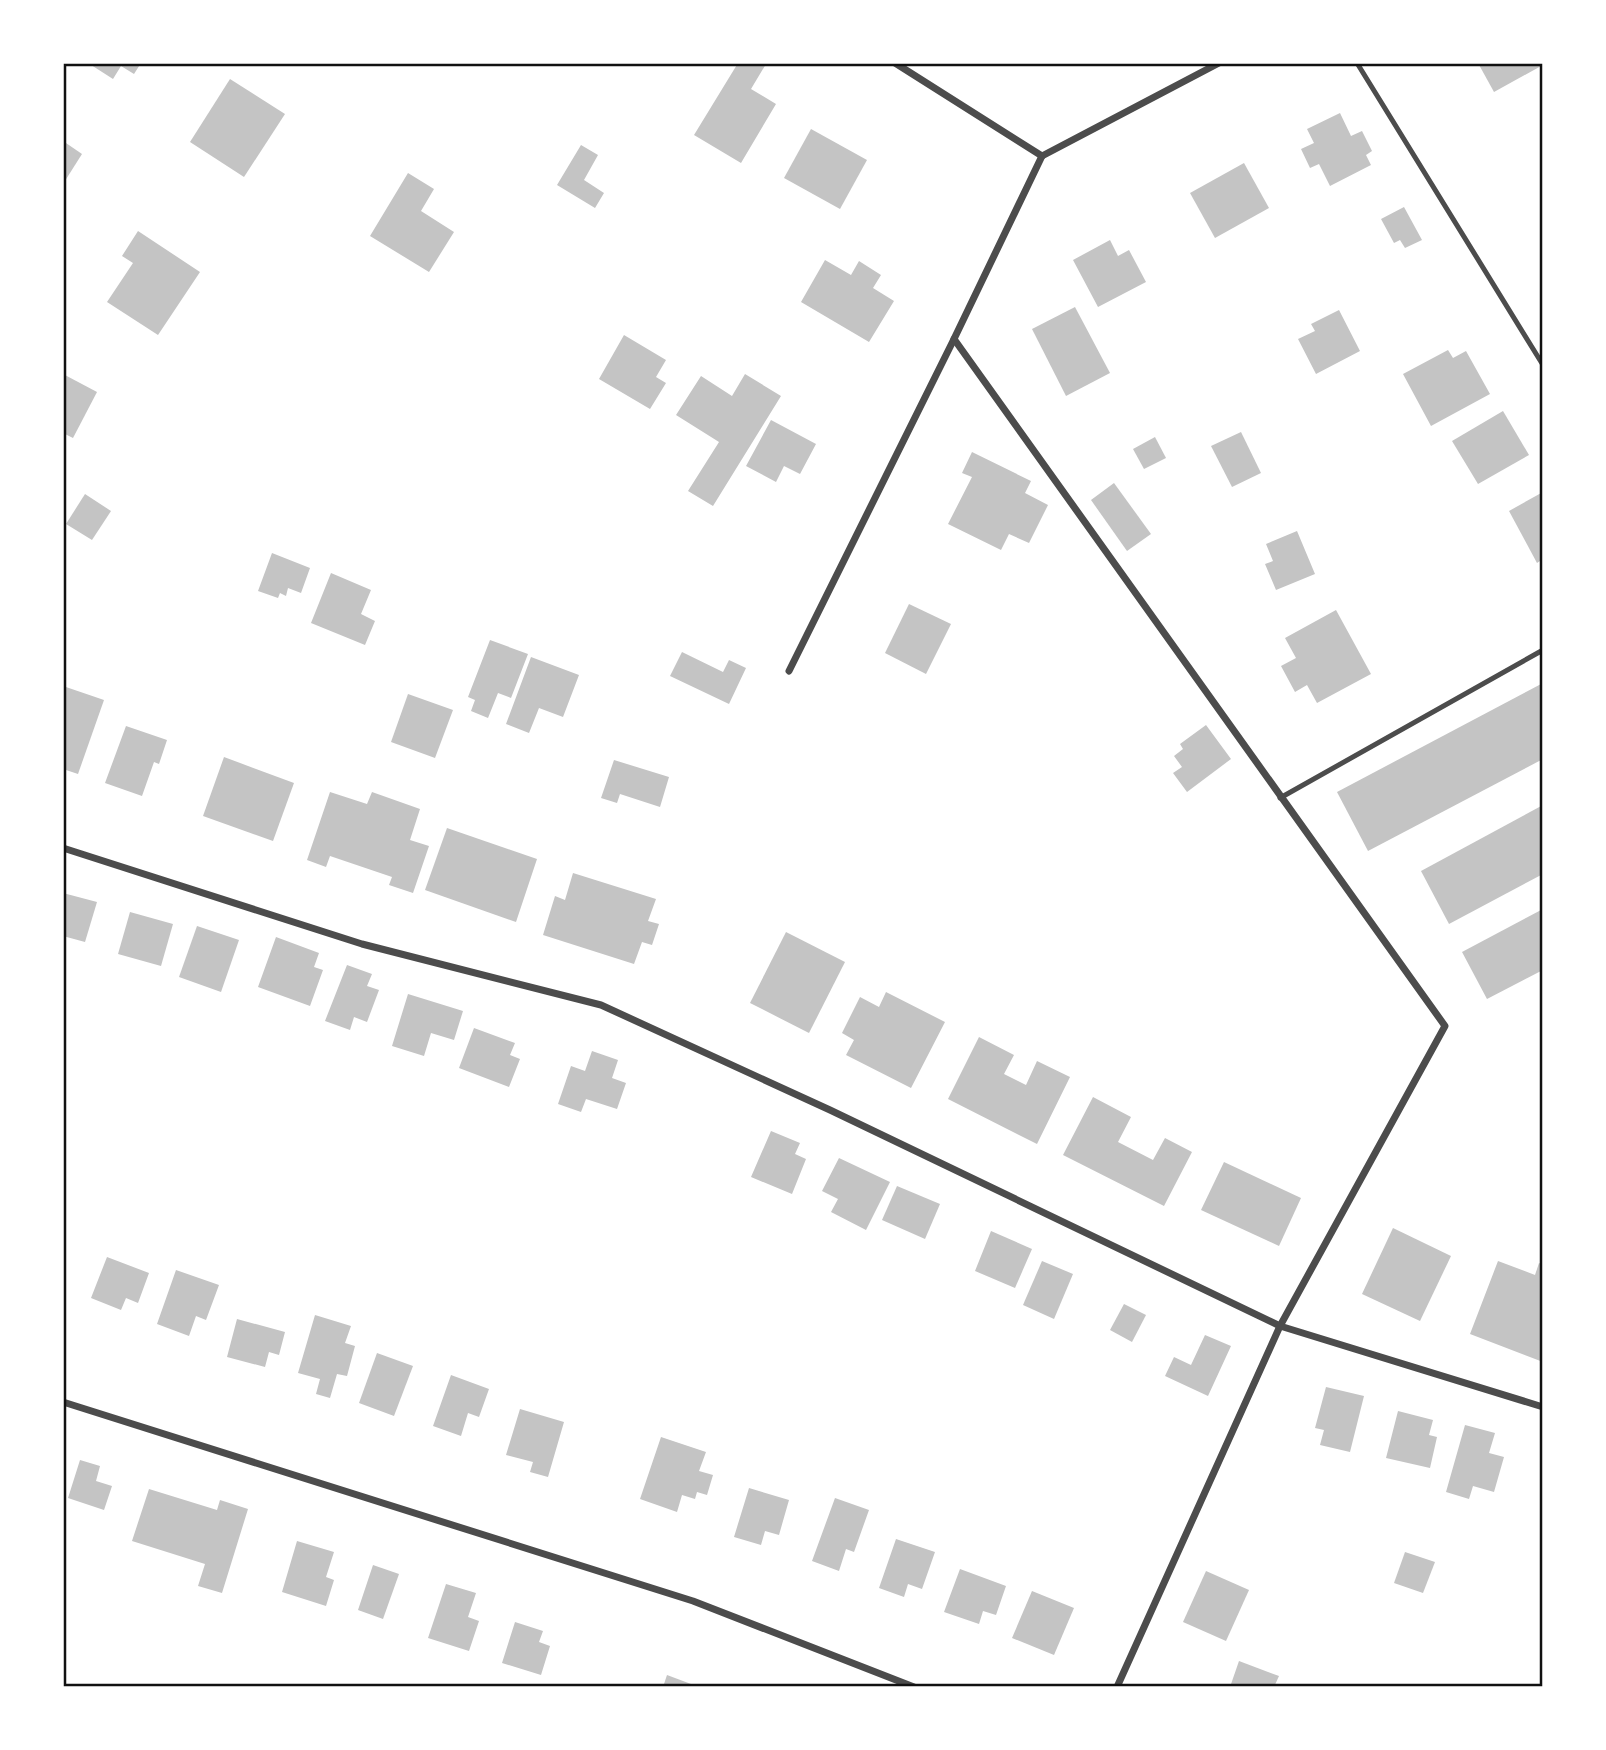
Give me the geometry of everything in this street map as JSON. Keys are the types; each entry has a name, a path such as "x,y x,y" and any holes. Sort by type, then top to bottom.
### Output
{"street":[{"path":"895,63 1042,156"},
{"path":"789,671 1042,156 1219,63"},
{"path":"954,339 1445,1026 1280,1326 1117,1687"},
{"path":"63,848 362,944 601,1005 830,1110 1280,1326 1543,1407"},
{"path":"63,1402 693,1601 914,1687"}],"lane":[{"path":"1357,63 1543,365"},
{"path":"1280,798 1543,650"}],"building":[{"path":"88,63 141,63 134,74 121,66 113,79"},
{"path":"738,63 766,64 751,89 776,104 741,163 694,135"},
{"path":"1478,63 1543,63 1543,65 1494,92"},
{"path":"230,79 285,114 244,177 190,142"},
{"path":"1340,113 1351,136 1362,131 1372,151 1366,155 1371,165 1330,186 1319,164 1310,168 1301,149 1314,143 1307,129"},
{"path":"811,129 867,160 840,209 784,178"},
{"path":"63,141 82,154 63,184"},
{"path":"581,145 598,155 584,180 604,193 595,208 557,185"},
{"path":"1244,163 1269,208 1215,238 1190,193"},
{"path":"408,173 434,189 421,211 454,232 429,272 370,236"},
{"path":"1404,207 1422,240 1405,248 1400,240 1394,243 1381,219"},
{"path":"138,231 200,272 158,335 107,302 133,263 122,256"},
{"path":"1110,240 1118,256 1129,250 1146,282 1098,307 1073,260"},
{"path":"825,260 851,275 859,261 881,275 873,288 894,301 869,342 801,302"},
{"path":"1075,307 1110,373 1066,396 1032,329"},
{"path":"1339,310 1360,351 1316,374 1298,339 1315,331 1311,324"},
{"path":"624,335 666,360 656,377 666,383 650,409 599,379"},
{"path":"1448,350 1453,358 1466,351 1490,394 1431,426 1403,374"},
{"path":"63,374 97,392 73,438 63,433"},
{"path":"745,374 781,396 713,506 688,491 719,442 676,415 701,376 732,396"},
{"path":"1503,411 1529,455 1478,484 1452,441"},
{"path":"771,420 816,444 800,474 784,466 776,482 746,466"},
{"path":"1241,432 1261,473 1232,487 1211,446"},
{"path":"1155,437 1166,458 1144,469 1133,449"},
{"path":"972,452 1031,481 1025,493 1048,505 1029,543 1009,534 1001,550 948,524 972,477 962,473"},
{"path":"1114,483 1151,534 1127,551 1091,500"},
{"path":"1543,492 1543,559 1537,563 1509,511"},
{"path":"85,494 111,511 92,540 66,524"},
{"path":"1297,531 1315,574 1276,590 1265,564 1273,561 1266,544"},
{"path":"272,553 310,568 301,593 288,588 286,596 280,593 278,598 258,591"},
{"path":"331,573 371,590 361,614 375,621 365,645 311,623"},
{"path":"909,604 951,624 926,674 885,653"},
{"path":"1336,610 1371,674 1317,703 1307,685 1295,692 1281,666 1296,658 1285,638"},
{"path":"490,640 528,654 511,698 498,693 488,718 471,711 475,700 468,697"},
{"path":"682,652 723,672 729,660 746,668 729,704 670,676"},
{"path":"531,657 579,675 563,717 539,708 529,733 506,724"},
{"path":"1543,683 1543,759 1368,851 1337,792"},
{"path":"63,686 104,700 78,774 63,769"},
{"path":"408,694 453,710 435,758 391,742"},
{"path":"1206,725 1231,759 1187,792 1173,773 1182,767 1174,756 1183,749 1180,744"},
{"path":"126,726 167,740 159,764 154,762 142,796 105,783"},
{"path":"224,757 294,783 273,841 203,816"},
{"path":"614,760 669,777 660,807 620,794 617,803 601,798"},
{"path":"330,792 367,804 372,792 420,809 410,840 429,846 413,893 389,885 392,877 330,856 326,867 307,860"},
{"path":"1543,805 1543,874 1449,924 1421,871"},
{"path":"447,828 537,859 516,922 425,890"},
{"path":"573,873 656,899 648,921 659,924 652,945 642,942 634,964 543,935 555,896 565,900"},
{"path":"63,893 97,902 85,942 63,936"},
{"path":"1543,909 1543,970 1487,999 1462,952"},
{"path":"130,912 173,924 161,966 118,954"},
{"path":"197,926 239,940 221,992 179,977"},
{"path":"786,932 845,962 809,1033 750,1003"},
{"path":"276,937 319,953 314,967 323,970 310,1006 258,987"},
{"path":"347,965 372,974 367,986 379,990 367,1022 354,1017 350,1030 325,1021"},
{"path":"886,992 945,1022 911,1088 846,1055 854,1040 842,1033 860,997 879,1007"},
{"path":"408,994 463,1011 454,1040 431,1033 424,1056 392,1046"},
{"path":"474,1028 515,1043 510,1055 520,1059 509,1087 459,1068"},
{"path":"979,1037 1014,1055 1004,1074 1026,1085 1037,1061 1070,1077 1037,1144 948,1099"},
{"path":"592,1051 618,1060 612,1078 626,1083 617,1109 586,1099 581,1112 558,1104 571,1066 585,1071"},
{"path":"1093,1097 1131,1117 1118,1142 1153,1160 1165,1138 1192,1152 1164,1206 1063,1155"},
{"path":"771,1131 800,1143 795,1154 806,1159 792,1194 751,1177"},
{"path":"839,1158 890,1182 866,1230 831,1212 838,1199 822,1191"},
{"path":"1224,1162 1301,1198 1279,1246 1201,1210"},
{"path":"897,1186 940,1204 925,1239 882,1220"},
{"path":"1393,1228 1451,1256 1420,1321 1362,1294"},
{"path":"991,1231 1032,1249 1015,1288 975,1271"},
{"path":"107,1257 149,1273 138,1303 126,1298 121,1310 91,1298"},
{"path":"1042,1261 1073,1274 1054,1319 1023,1305"},
{"path":"1498,1261 1535,1275 1539,1263 1543,1265 1543,1362 1470,1334"},
{"path":"176,1270 219,1285 206,1320 196,1316 189,1336 157,1324"},
{"path":"1124,1304 1146,1315 1132,1342 1110,1330"},
{"path":"315,1315 351,1326 345,1343 355,1346 347,1376 337,1374 330,1398 316,1394 320,1379 298,1373"},
{"path":"237,1319 285,1332 279,1355 269,1352 265,1367 227,1357"},
{"path":"1205,1335 1231,1346 1208,1396 1165,1376 1174,1357 1191,1365"},
{"path":"377,1353 413,1366 394,1416 359,1403"},
{"path":"451,1375 489,1389 479,1417 468,1413 461,1436 433,1426"},
{"path":"1326,1387 1364,1396 1350,1452 1320,1445 1324,1430 1315,1428"},
{"path":"520,1409 564,1422 548,1477 530,1472 533,1462 506,1455"},
{"path":"1398,1411 1433,1420 1429,1435 1437,1437 1430,1468 1386,1458"},
{"path":"1465,1425 1495,1433 1489,1453 1504,1457 1494,1492 1473,1486 1469,1499 1446,1492"},
{"path":"661,1437 706,1452 699,1471 713,1475 707,1495 697,1492 695,1499 682,1495 677,1512 640,1499"},
{"path":"80,1460 100,1466 96,1481 112,1486 104,1510 68,1498"},
{"path":"749,1488 789,1500 779,1535 765,1531 761,1545 734,1537"},
{"path":"149,1489 217,1510 220,1500 248,1509 222,1593 198,1586 205,1564 132,1541"},
{"path":"835,1498 869,1510 854,1552 846,1549 839,1571 812,1561"},
{"path":"896,1539 935,1552 922,1589 908,1584 904,1597 879,1588"},
{"path":"297,1541 334,1552 326,1577 334,1580 326,1606 282,1592"},
{"path":"1405,1552 1435,1562 1423,1593 1394,1583"},
{"path":"373,1565 399,1574 383,1619 358,1610"},
{"path":"960,1569 1006,1586 996,1615 983,1611 979,1624 944,1612"},
{"path":"1206,1571 1249,1590 1226,1641 1183,1622"},
{"path":"446,1584 476,1593 468,1617 479,1621 469,1651 428,1638"},
{"path":"1032,1591 1074,1608 1054,1655 1012,1638"},
{"path":"515,1622 543,1631 539,1642 550,1646 541,1675 502,1663"},
{"path":"1239,1661 1279,1676 1274,1687 1230,1687"},
{"path":"667,1675 699,1687 663,1687"}]}
